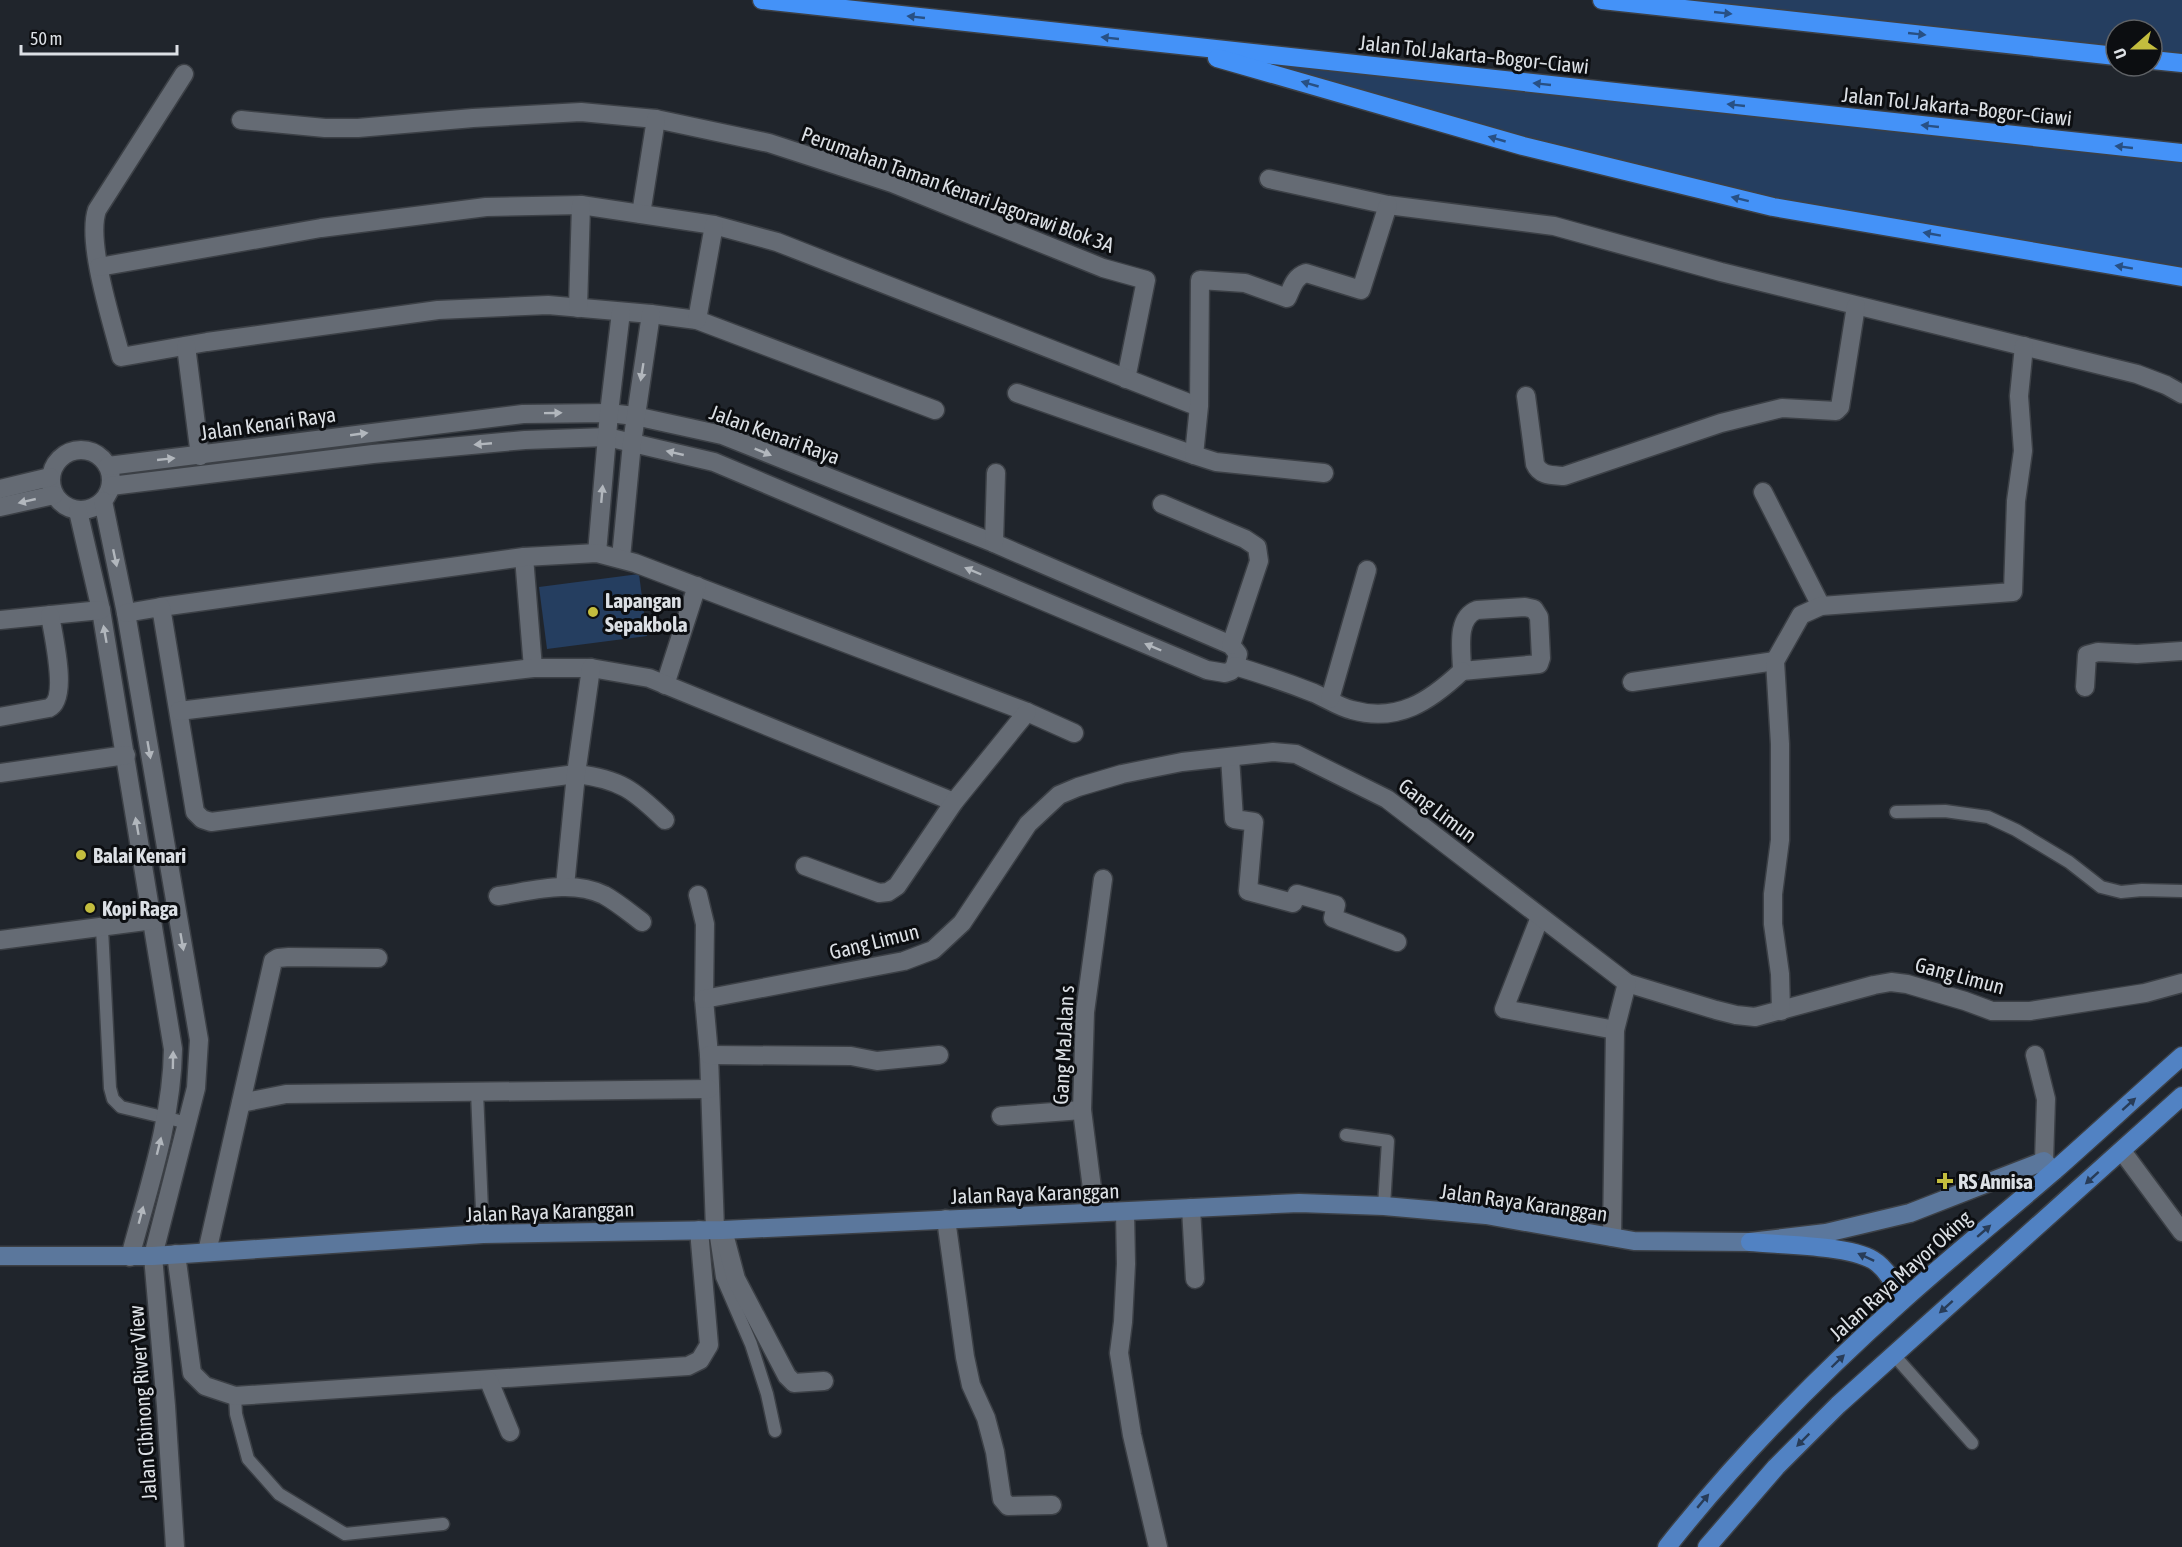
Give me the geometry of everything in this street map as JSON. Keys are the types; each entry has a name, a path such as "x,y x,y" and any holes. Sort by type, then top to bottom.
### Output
{"highway":[{"name":"Jalan Tol Jakarta–Bogor–Ciawi","path":"762,0 2182,153"},
{"path":"1602,0 2104,55"},
{"path":"1168,44 1523,146 1773,207 2182,277"},
{"path":"2164,61 2182,63"}],"main road":[{"name":"Jalan Raya Mayor Oking","path":"1667,1547 1703,1500 1840,1359 2049,1166 2182,1056"},
{"path":"1707,1547 1776,1467 1838,1405 2182,1096"},
{"path":"1750,1242 1853,1251 1875,1261 1892,1278 1902,1301"}],"street":[{"path":"184,74 97,210 93,228 99,267 121,357 438,310 548,305 698,320 936,410"},
{"path":"241,120 325,128 358,128 581,112 656,119 642,214"},
{"name":"Perumahan Taman Kenari Jagorawi Blok 3A","path":"656,119 769,143 892,183 1103,268 1146,280 1126,379"},
{"path":"1269,179 1388,205 1554,226 1721,272 2138,374 2182,394"},
{"path":"99,267 321,228 486,207 581,205 714,225 777,242 1194,405"},
{"path":"578,308 581,205"},
{"path":"1194,455 1199,406 1200,280 1245,283 1287,298 1299,275 1306,273 1361,290 1388,205"},
{"path":"698,320 714,225"},
{"path":"1526,396 1537,470 1564,476 1721,423 1772,410 1782,408 1836,411 1840,407 1856,306"},
{"path":"597,553 609,412 621,312"},
{"path":"621,558 635,416 651,314"},
{"path":"186,346 200,456"},
{"path":"1781,1011 1780,974 1773,924 1773,894 1780,840 1780,744 1775,661 1801,615 1821,606 2013,592 2016,501 2023,451 2019,396 2024,346"},
{"path":"1017,393 1216,462 1324,473"},
{"name":"Jalan Kenari Raya","path":"108,466 523,414 609,412 635,416 722,435 994,543 1231,645"},
{"name":"Jalan Kenari Raya","path":"107,494 373,454 525,440 607,437 714,462 1207,670 1225,673 1231,671 1235,666 1330,699 1350,710 1379,714 1407,710 1440,692 1462,670"},
{"path":"75,450 94,453 108,466 111,476 107,494 92,509 78,510 64,506 54,495 50,477 58,459 75,450"},
{"path":"994,543 996,473"},
{"path":"0,489 50,477"},
{"path":"1763,492 1821,606"},
{"name":"Jalan Cibinong River View","path":"107,494 199,1040 196,1088 153,1256 175,1547"},
{"path":"0,507 54,495"},
{"path":"1162,504 1245,539 1257,547 1259,561 1231,645 1238,654 1235,666"},
{"path":"78,510 101,609 173,1049 173,1082 166,1118 130,1257"},
{"path":"126,613 524,557 597,553 621,558 697,586 1027,712 1074,733"},
{"path":"524,557 533,668"},
{"path":"1330,699 1367,570"},
{"path":"665,685 697,586"},
{"path":"161,607 195,812 202,819 211,822 576,774 601,777 636,792 665,820"},
{"path":"1525,607 1538,612 1541,658 1539,663 1462,670 1462,629 1471,612 1525,607"},
{"path":"0,620 101,609"},
{"path":"0,717 49,708 54,706 58,699 59,679 50,615"},
{"path":"2085,687 2087,655 2098,652 2137,654 2182,651"},
{"path":"1632,682 1775,661"},
{"path":"178,711 533,668 591,668 649,678 954,802"},
{"path":"565,886 576,774 591,668"},
{"path":"805,866 879,893 888,892 897,886 954,802 1027,712"},
{"name":"Gang Limun","path":"704,999 903,961 933,950 962,923 1028,824 1059,795 1122,774 1182,762 1273,752 1296,754 1387,799 1627,983 1736,1015 1755,1017 1891,982 1930,990 1992,1011 2030,1011 2145,993 2182,983"},
{"path":"0,773 126,755"},
{"path":"1230,757 1234,819 1254,822 1248,891 1293,903 1297,894 1336,905 1333,918 1396,942"},
{"name":"Gang MaJalan s","path":"1095,1212 1082,1110 1085,1012 1103,879"},
{"path":"498,896 565,886 588,889 603,894 642,922"},
{"path":"176,1254 192,1373 205,1386 235,1396 489,1381 688,1366 700,1360 710,1345 712,1230 709,1055 704,999 705,924 698,895"},
{"path":"1540,916 1503,1009 1615,1030"},
{"path":"0,940 153,920"},
{"path":"207,1252 273,962 278,958 289,957 378,958"},
{"path":"1612,1237 1615,1030 1627,983"},
{"path":"709,1055 851,1056 877,1061 939,1055"},
{"path":"2035,1055 2046,1099 2049,1166"},
{"path":"241,1103 286,1094 709,1089"},
{"path":"1001,1116 1082,1110"},
{"path":"2122,1151 2182,1232"},
{"name":"Jalan Raya Karanggan","path":"0,1256 130,1257 483,1234 712,1230 1299,1203 1384,1206 1486,1215 1634,1241 1750,1242 1826,1233 1910,1213 2049,1166"},
{"path":"1191,1208 1195,1279"},
{"path":"1125,1212 1123,1322 1119,1353 1132,1435 1158,1547"},
{"path":"946,1219 965,1357 971,1385 986,1418 995,1452 1002,1498 1008,1506 1052,1505"},
{"path":"712,1230 787,1376 794,1383 824,1380"},
{"path":"489,1381 510,1432"}],"lane":[{"path":"1896,812 1946,811 1988,818 2016,830 2070,862 2101,887 2121,892 2182,891"},
{"path":"102,928 110,1088 113,1099 121,1107 188,1123"},
{"path":"477,1092 483,1234"},
{"path":"1346,1135 1388,1141 1384,1206"},
{"path":"712,1230 722,1277 751,1344 767,1394 775,1431"},
{"path":"1893,1354 1972,1443"},
{"path":"235,1396 236,1414 248,1459 279,1494 345,1534 443,1524"}],"shaded area":[{"path":"1602,0 2182,0 2182,63 2164,61 2164,18 2104,18 2104,55"},
{"path":"1168,44 2182,153 2182,277 1773,207"},
{"name":"Lapangan Sepakbola","path":"639,574 647,636 547,649 539,587"}],"place":[{"name":"Lapangan Sepakbola","path":"593,612"},
{"name":"Balai Kenari","path":"81,855"},
{"name":"Kopi Raga","path":"90,908"},
{"name":"RS Annisa","path":"1945,1181"}]}
